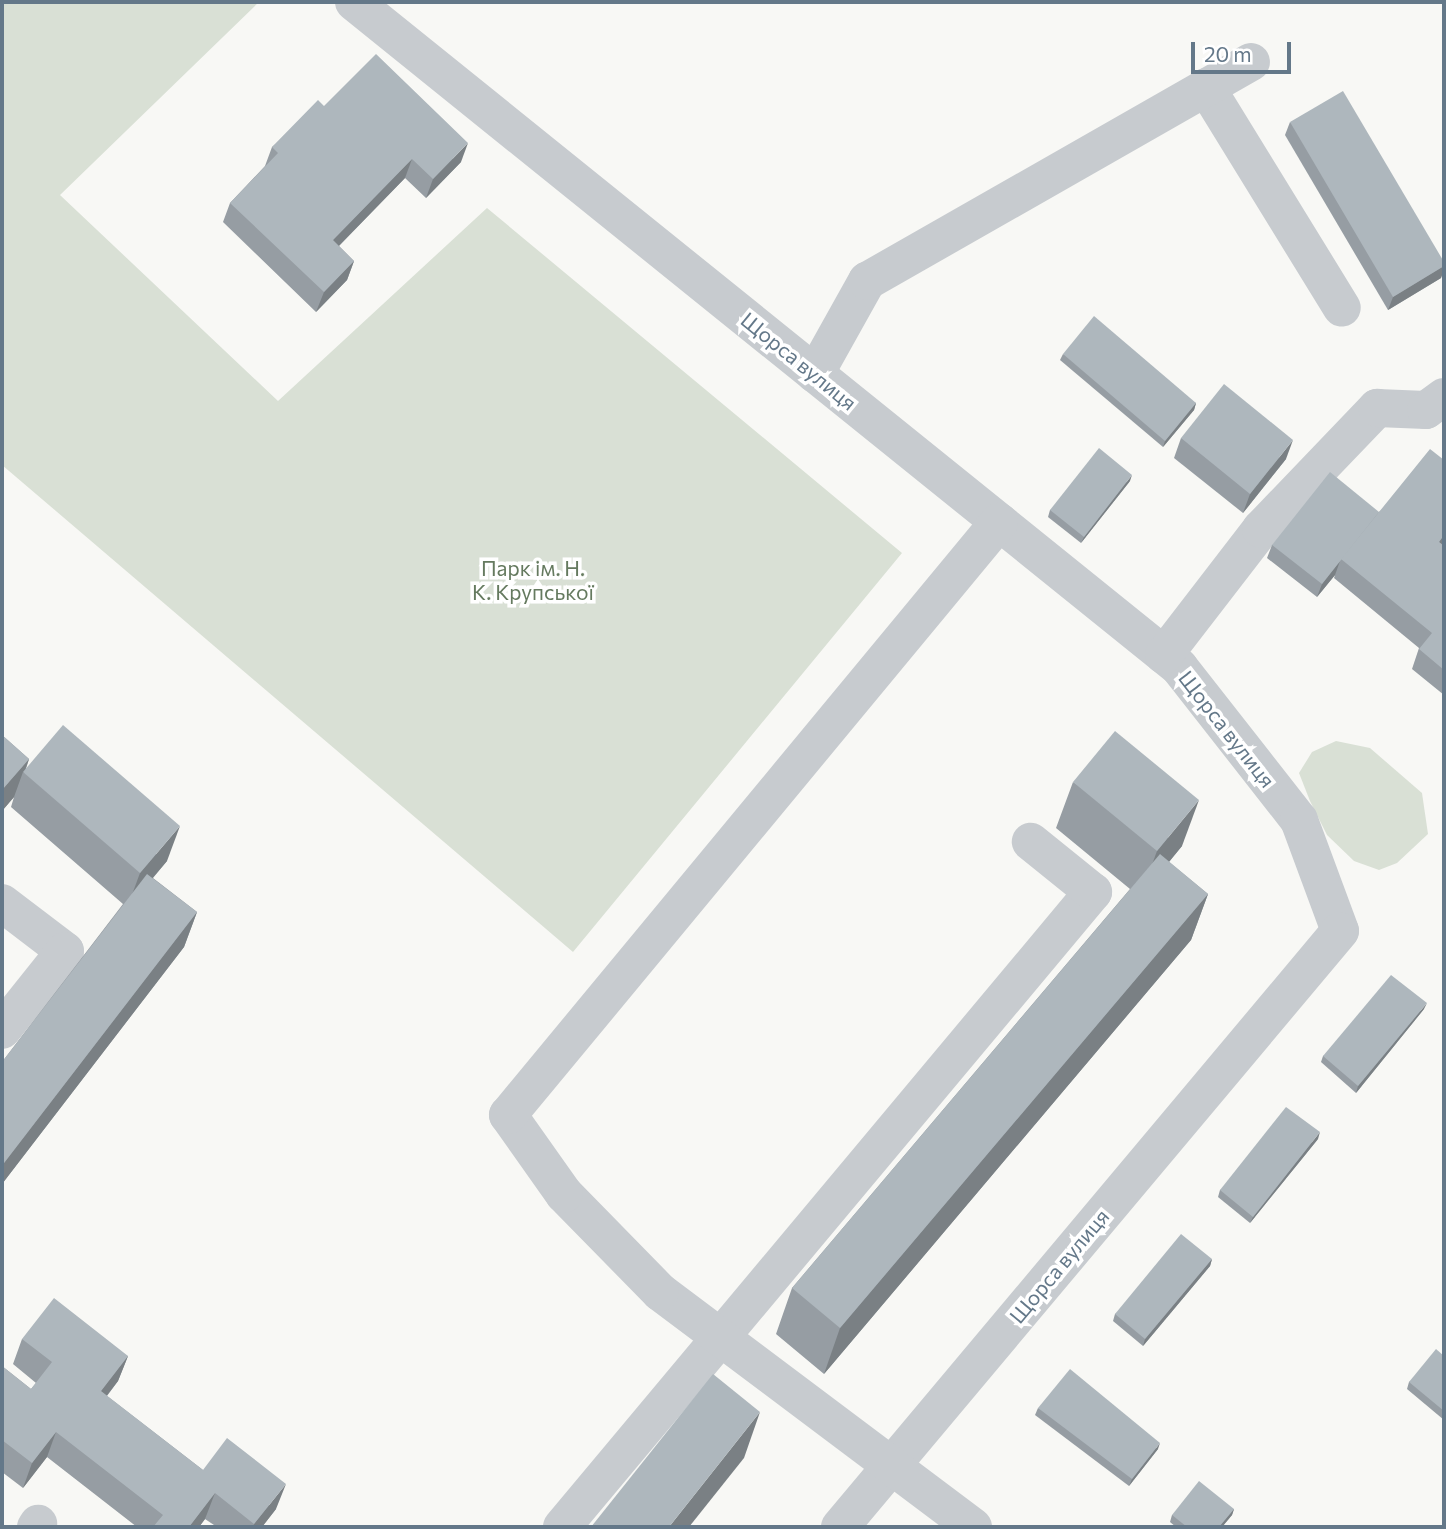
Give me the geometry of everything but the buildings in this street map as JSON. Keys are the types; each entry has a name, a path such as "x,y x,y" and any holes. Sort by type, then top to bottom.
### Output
{"street":[{"name":"Щорса вулиця","path":"354,2 1179,667 1299,820 1340,931 840,1527"},
{"path":"815,374 867,281 1251,62"},
{"path":"1206,87 1342,307"},
{"path":"1164,655 1261,530 1377,408 1426,410 1444,397"},
{"path":"974,1527 721,1335 660,1292 583,1214 508,1115 999,522"},
{"path":"562,1527 1093,892 1031,842"},
{"path":"2,903 65,951 2,1030"}],"green space":[{"name":"Парк ім. Н. К. Крупської","path":"2,2 259,2 60,195 278,401 487,208 902,553 573,952 2,465"},
{"path":"1336,741 1370,748 1422,793 1428,834 1397,863 1379,870 1354,861 1327,835 1310,801 1299,773 1312,752"}]}
